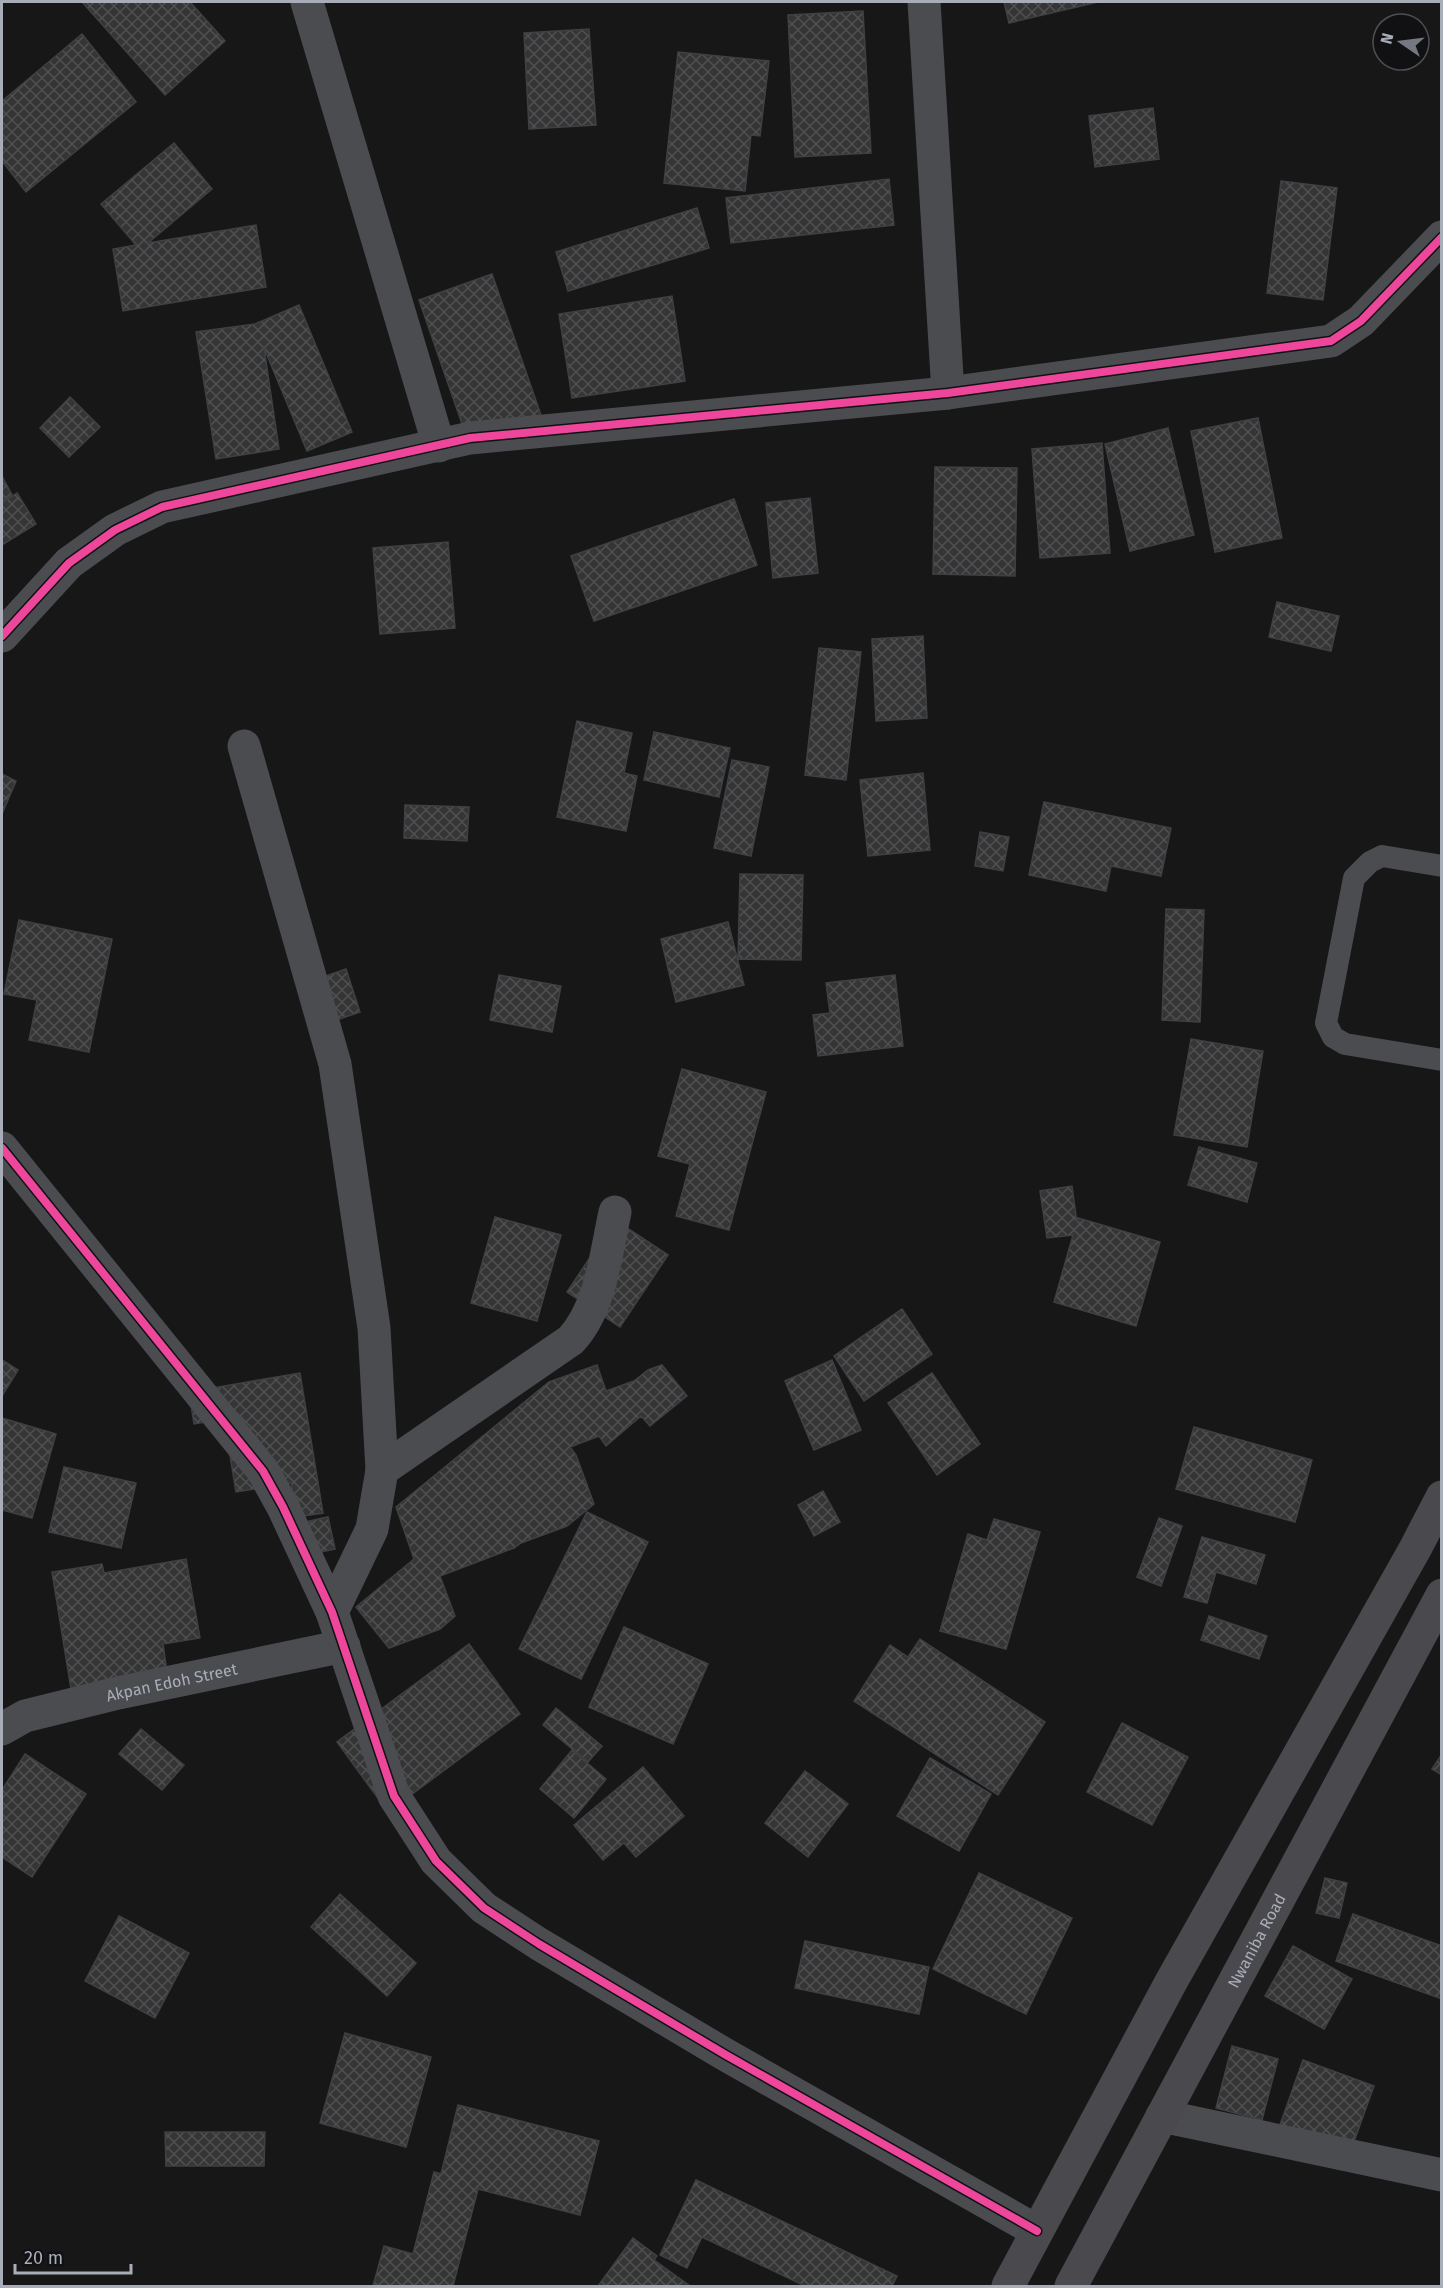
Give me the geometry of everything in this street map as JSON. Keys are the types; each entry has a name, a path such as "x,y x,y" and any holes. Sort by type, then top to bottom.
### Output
{"main road":[{"path":"1008,2286 1171,1982 1404,1569 1442,1497"},
{"name":"Nwaniba Road","path":"1071,2286 1442,1595"}],"street":[{"path":"307,2 439,446"},
{"path":"924,2 948,393"},
{"path":"2,636 69,563 115,530 162,507 470,438 948,393 1330,341 1361,321 1442,237"},
{"path":"244,746 335,1064 374,1328 382,1470 372,1529 333,1612"},
{"path":"2,1148 263,1471 283,1507 333,1612 394,1796 436,1861 484,1908 539,1944 726,2055 1037,2231"},
{"path":"382,1470 571,1340 582,1328 594,1303 615,1212"},
{"name":"Akpan Edoh Street","path":"2,1729 25,1716 118,1693 344,1646"},
{"path":"1162,2116 1442,2175"}],"lane":[{"path":"1442,866 1382,856 1370,862 1354,878 1326,1023 1332,1037 1345,1044 1442,1060"}],"building":[{"path":"82,2 190,2 225,41 165,95"},
{"path":"1004,2 1098,2 1009,23"},
{"path":"863,11 871,153 795,157 788,15"},
{"path":"589,29 596,125 529,129 524,33"},
{"path":"82,34 136,102 26,192 2,161 2,101"},
{"path":"678,52 769,61 760,136 751,135 745,191 664,183"},
{"path":"1153,108 1159,159 1095,167 1089,116"},
{"path":"174,143 212,189 148,243 256,225 266,287 123,311 113,249 136,245 101,204"},
{"path":"889,179 894,225 731,243 726,198"},
{"path":"1281,181 1337,188 1323,300 1267,293"},
{"path":"697,208 709,248 568,291 556,252"},
{"path":"492,274 542,418 469,444 419,300"},
{"path":"672,296 685,381 572,398 559,314"},
{"path":"299,305 352,432 307,451 264,348 279,449 216,459 196,332 255,324"},
{"path":"70,397 100,427 69,457 40,428"},
{"path":"1258,418 1282,538 1215,552 1191,431"},
{"path":"1168,428 1194,535 1130,551 1105,444"},
{"path":"1102,443 1110,553 1040,558 1032,449"},
{"path":"935,467 1017,468 1015,576 933,574"},
{"path":"2,476 12,495 2,501"},
{"path":"17,493 36,524 2,545 2,503"},
{"path":"810,498 818,573 773,578 766,503"},
{"path":"734,499 757,565 594,621 571,556"},
{"path":"448,542 455,628 380,634 373,548"},
{"path":"1277,602 1339,616 1331,651 1269,637"},
{"path":"923,636 927,718 876,721 872,639"},
{"path":"819,648 861,652 846,780 805,775"},
{"path":"577,721 632,733 624,773 637,776 626,831 557,817"},
{"path":"654,732 730,748 719,797 644,780"},
{"path":"732,760 769,767 751,856 714,848"},
{"path":"923,773 930,850 868,856 860,780"},
{"path":"2,774 16,781 2,814"},
{"path":"1044,802 1171,828 1161,876 1111,866 1106,891 1029,875"},
{"path":"405,805 469,807 467,841 404,838"},
{"path":"980,832 1009,837 1003,871 975,866"},
{"path":"740,874 803,875 801,960 738,959"},
{"path":"1166,909 1204,910 1200,1022 1162,1020"},
{"path":"19,920 112,939 89,1052 29,1040 37,1000 4,994"},
{"path":"728,922 744,985 676,1002 661,939"},
{"path":"346,969 360,1012 310,1029 297,986"},
{"path":"499,975 561,986 552,1032 490,1020"},
{"path":"895,975 903,1046 818,1056 813,1015 830,1013 826,983"},
{"path":"1191,1039 1263,1051 1247,1147 1174,1135"},
{"path":"682,1069 766,1092 729,1230 676,1216 690,1164 658,1156"},
{"path":"1199,1147 1257,1163 1247,1202 1188,1185"},
{"path":"1072,1186 1077,1223 1078,1218 1160,1242 1136,1326 1054,1302 1073,1235 1047,1238 1040,1191"},
{"path":"495,1217 561,1235 537,1321 471,1303"},
{"path":"615,1220 668,1255 620,1327 567,1292"},
{"path":"902,1309 932,1354 864,1401 834,1356"},
{"path":"2,1360 18,1370 2,1396"},
{"path":"832,1360 861,1430 814,1450 785,1381"},
{"path":"597,1365 606,1391 634,1381 648,1370 662,1365 687,1396 650,1426 641,1416 606,1446 599,1436 570,1447 576,1455 594,1504 567,1526 440,1576 455,1616 440,1629 389,1648 356,1607 414,1559 396,1507 549,1382"},
{"path":"300,1373 323,1513 297,1517 291,1483 236,1492 224,1419 194,1424 189,1392"},
{"path":"932,1373 980,1444 937,1475 888,1403"},
{"path":"2,1418 56,1434 32,1518 2,1510"},
{"path":"1194,1427 1312,1460 1295,1522 1176,1489"},
{"path":"64,1467 136,1483 121,1548 49,1532"},
{"path":"823,1491 840,1522 814,1536 798,1505"},
{"path":"587,1512 648,1542 581,1679 519,1649"},
{"path":"328,1517 335,1549 307,1555 300,1523"},
{"path":"1159,1518 1182,1526 1161,1586 1137,1577"},
{"path":"994,1519 1040,1532 1006,1649 940,1631 968,1534 987,1540"},
{"path":"1202,1537 1265,1555 1256,1584 1216,1572 1207,1603 1184,1597"},
{"path":"186,1559 200,1638 163,1644 168,1679 72,1695 52,1572 102,1564 104,1573"},
{"path":"1209,1616 1267,1636 1259,1659 1201,1640"},
{"path":"624,1627 708,1664 673,1744 589,1707"},
{"path":"920,1639 1045,1722 998,1795 854,1701 890,1645 908,1657"},
{"path":"469,1644 520,1714 388,1812 337,1742"},
{"path":"556,1708 602,1746 588,1762 543,1725"},
{"path":"1122,1723 1188,1757 1152,1825 1087,1792"},
{"path":"141,1729 184,1765 162,1790 119,1754"},
{"path":"572,1750 606,1779 574,1818 540,1789"},
{"path":"25,1754 86,1794 32,1877 2,1857 2,1790"},
{"path":"1442,1754 1442,1775 1432,1769"},
{"path":"930,1758 991,1794 959,1851 897,1816"},
{"path":"643,1767 684,1816 636,1857 624,1843 603,1860 574,1825"},
{"path":"805,1771 848,1804 808,1857 765,1823"},
{"path":"979,1873 1072,1918 1026,2014 933,1969"},
{"path":"1325,1878 1347,1883 1339,1918 1316,1913"},
{"path":"340,1894 416,1963 387,1996 311,1927"},
{"path":"1353,1914 1442,1946 1442,1999 1336,1961"},
{"path":"119,1916 189,1953 155,2018 85,1981"},
{"path":"805,1941 929,1967 919,2014 795,1988"},
{"path":"1293,1946 1352,1979 1324,2029 1265,1996"},
{"path":"345,2033 431,2057 406,2147 320,2123"},
{"path":"1232,2046 1278,2059 1262,2120 1216,2108"},
{"path":"1303,2060 1374,2086 1347,2161 1276,2136"},
{"path":"458,2105 599,2141 580,2215 478,2189 453,2286 373,2286 384,2246 413,2254 434,2172 441,2174"},
{"path":"165,2132 265,2132 264,2166 166,2166"},
{"path":"696,2180 897,2276 892,2286 805,2286 702,2237 687,2268 660,2255"},
{"path":"633,2238 657,2256 654,2260 690,2286 598,2286"}],"cycle path":[{"path":"2,636 69,563 115,530 162,507 470,438 948,393 1331,341 1361,321 1442,237"},
{"path":"2,1148 263,1471 283,1507 332,1612 394,1796 436,1861 484,1908 539,1944 726,2055 1037,2231"}]}
